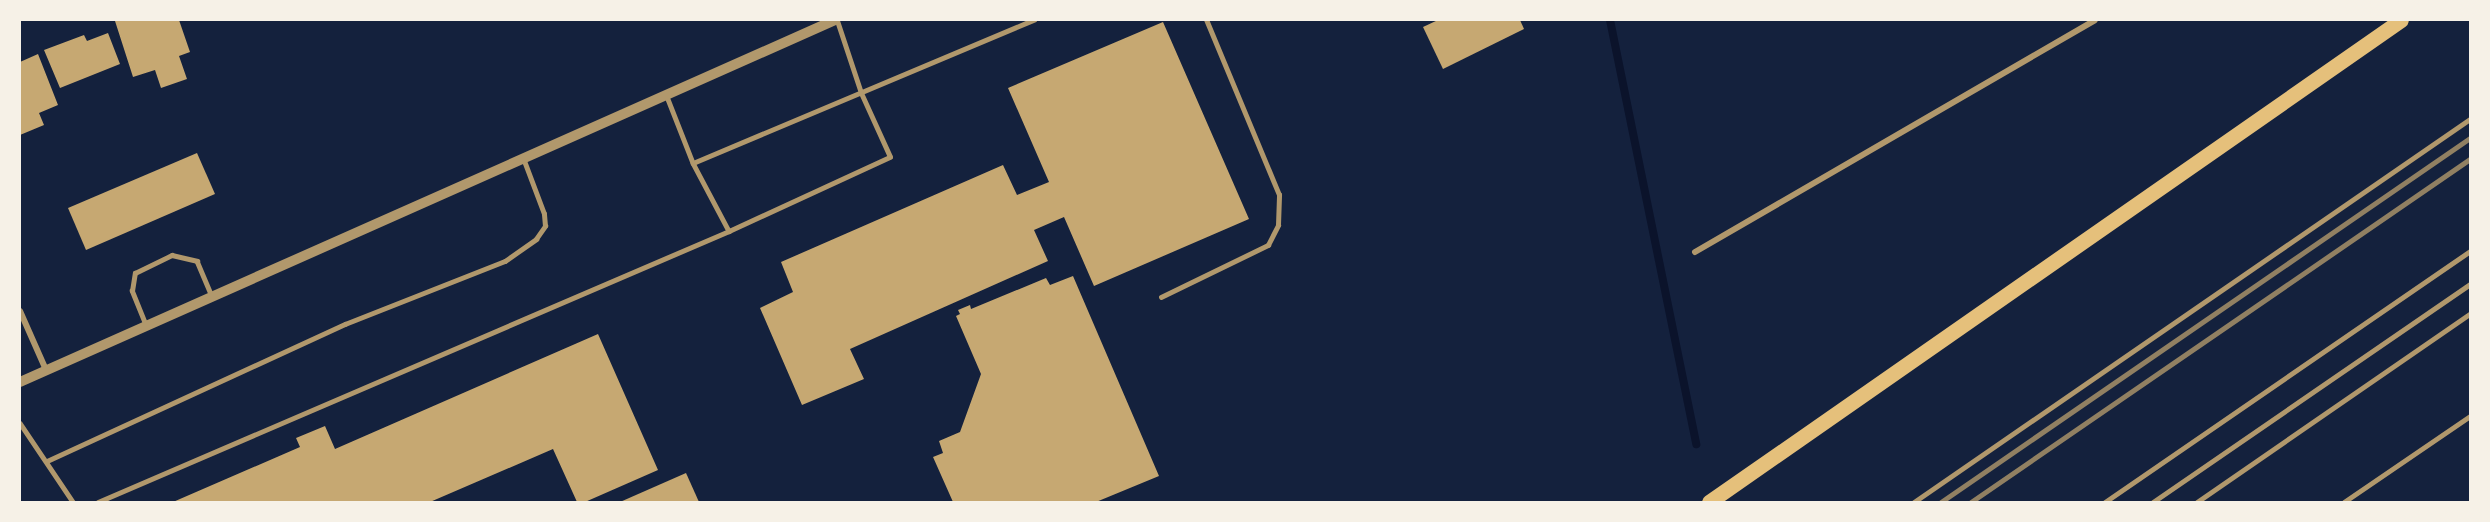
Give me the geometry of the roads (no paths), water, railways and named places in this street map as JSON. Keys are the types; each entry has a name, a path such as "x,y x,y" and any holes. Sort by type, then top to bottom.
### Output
{"main road":[{"path":"1709,502 2401,20"}],"street":[{"path":"20,382 836,20"},
{"path":"1695,252 2095,20"},
{"path":"20,311 46,370"}],"lane":[{"path":"98,502 729,231 890,157 861,93 836,20"},
{"path":"693,163 1034,20"},
{"path":"1161,297 1268,245 1278,225 1280,195 1206,20"},
{"path":"666,94 693,163 729,231"},
{"path":"1914,502 2470,119"},
{"path":"47,461 345,324 505,261 536,238 545,226 544,214 523,158"},
{"path":"2105,502 2470,250"},
{"path":"146,326 132,291 135,273 172,255 197,261 212,296"},
{"path":"2153,502 2470,284"},
{"path":"2197,502 2470,314"},
{"path":"2344,502 2470,416"},
{"path":"20,423 73,502"}],"waterway":[{"path":"1610,20 1696,444"}],"railway":[{"path":"1941,502 2470,138"},
{"path":"1971,502 2470,159"}]}
